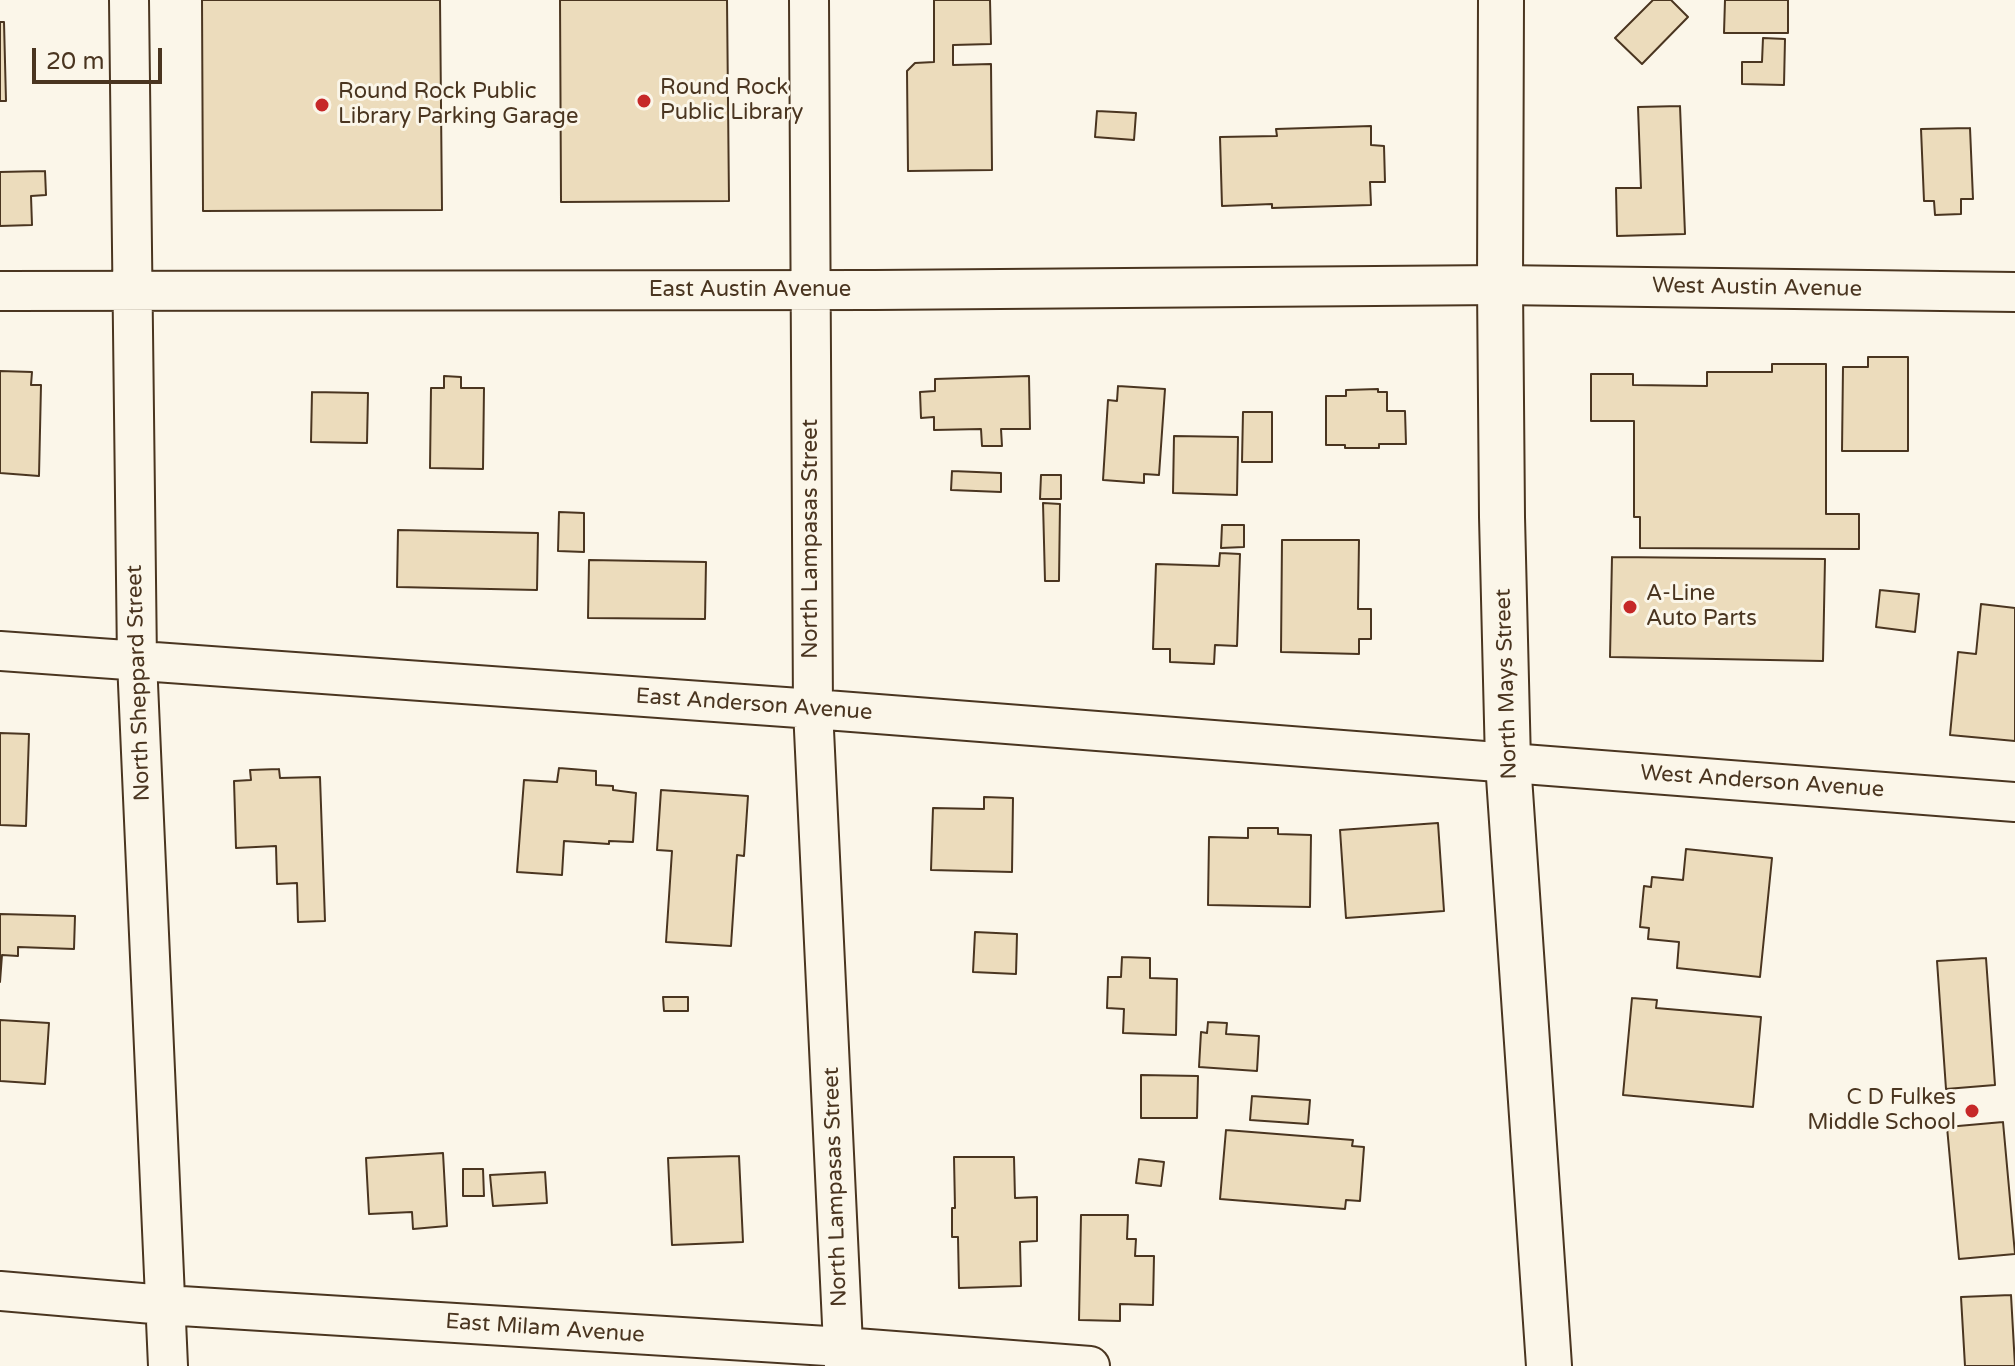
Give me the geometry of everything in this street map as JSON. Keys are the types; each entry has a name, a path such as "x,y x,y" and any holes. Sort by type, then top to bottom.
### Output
{"main road":[{"name":"North Mays Street","path":"1501,0 1502,517 1508,762 1549,1366"}],"street":[{"name":"North Sheppard Street","path":"129,0 137,661 168,1366"},
{"name":"North Lampasas Street","path":"809,0 813,709 843,1357"},
{"name":"East Austin Avenue","path":"0,291 1500,285"},
{"name":"West Austin Avenue","path":"1500,285 2015,292"},
{"name":"East Anderson Avenue","path":"0,651 1508,762"},
{"name":"West Anderson Avenue","path":"1508,762 2015,802"},
{"name":"East Milam Avenue","path":"0,1291 843,1357 1090,1366"}],"building":[{"name":"Round Rock Public Library Parking Garage","path":"202,0 440,0 442,210 203,211"},
{"name":"Round Rock Public Library","path":"560,0 727,0 729,201 561,202"},
{"path":"934,0 990,0 991,44 953,45 953,65 991,64 992,170 908,171 907,71 915,63 934,62"},
{"path":"1653,0 1671,0 1688,17 1642,64 1615,38"},
{"path":"1725,0 1788,0 1788,33 1724,33"},
{"path":"0,22 4,22 6,101 0,101"},
{"path":"1763,38 1785,39 1784,85 1742,84 1742,62 1762,62"},
{"path":"1680,106 1685,234 1617,236 1616,188 1641,188 1638,107"},
{"path":"1097,111 1136,113 1134,140 1095,137"},
{"path":"1371,126 1371,145 1384,146 1385,182 1370,182 1371,205 1222,206 1220,137 1277,136 1276,129"},
{"path":"1970,128 1973,199 1961,199 1961,214 1935,215 1934,201 1924,201 1921,129"},
{"path":"45,171 46,195 31,196 32,225 0,226 0,172"},
{"path":"1868,357 1908,357 1908,451 1842,451 1843,367 1868,367"},
{"path":"1772,364 1826,364 1826,514 1859,514 1859,549 1640,548 1640,517 1634,517 1634,421 1591,421 1591,374 1633,374 1633,385 1707,386 1707,372 1772,372"},
{"path":"0,371 32,372 31,385 41,385 39,476 0,473"},
{"path":"444,376 461,377 461,388 484,388 483,469 430,468 431,388 444,388"},
{"path":"1029,376 1030,429 1001,429 1002,446 982,446 981,429 934,430 934,417 921,418 920,392 935,391 935,379"},
{"path":"1118,386 1165,389 1159,475 1144,474 1144,483 1103,480 1108,400 1117,401"},
{"path":"1378,389 1378,392 1387,392 1387,411 1405,411 1406,444 1379,444 1379,448 1326,445 1326,396 1346,396 1346,390"},
{"path":"312,392 368,393 367,443 311,442"},
{"path":"1243,412 1272,412 1272,462 1242,462"},
{"path":"1174,436 1238,437 1237,495 1173,493"},
{"path":"952,471 1001,473 1001,492 951,490"},
{"path":"1041,475 1061,475 1061,499 1040,499"},
{"path":"1043,503 1060,504 1059,581 1045,581"},
{"path":"559,512 584,513 584,552 558,551"},
{"path":"1222,525 1244,525 1244,547 1221,548"},
{"path":"398,530 538,533 537,590 397,587"},
{"path":"1282,540 1359,540 1358,609 1371,609 1371,639 1359,639 1359,654 1281,652"},
{"path":"1220,553 1240,554 1237,646 1215,645 1214,664 1170,662 1170,649 1153,649 1156,564 1219,566"},
{"path":"1612,557 1825,559 1823,661 1610,657"},
{"path":"589,560 706,562 705,619 588,618"},
{"path":"1880,590 1919,594 1915,632 1876,627"},
{"path":"1981,604 2015,608 2015,741 1950,735 1958,652 1976,654"},
{"path":"0,733 29,734 26,826 0,825"},
{"path":"559,768 596,771 596,785 636,793 633,842 564,841 562,875 517,872 524,780 557,782"},
{"path":"279,769 280,778 320,777 325,921 298,922 297,883 277,884 276,846 236,848 234,781 251,780 250,770"},
{"path":"661,790 748,796 744,856 737,855 731,946 666,942 672,851 657,850"},
{"path":"984,797 1013,798 1012,872 931,870 933,808 984,809"},
{"path":"1438,823 1444,911 1346,918 1340,830"},
{"path":"1248,828 1278,828 1278,834 1311,835 1310,907 1208,905 1209,837 1248,838"},
{"path":"1686,849 1772,858 1760,977 1677,968 1679,942 1648,939 1649,928 1640,927 1644,886 1651,887 1652,877 1683,880"},
{"path":"0,914 75,916 74,949 18,947 18,956 2,955 0,982"},
{"path":"975,932 1017,934 1016,974 973,972"},
{"path":"1122,957 1150,958 1150,978 1177,979 1176,1035 1123,1033 1124,1009 1107,1008 1108,977 1121,977"},
{"path":"1986,958 1995,1085 1946,1089 1937,961"},
{"path":"663,997 688,997 688,1011 664,1011"},
{"path":"1632,998 1657,1000 1656,1008 1761,1017 1753,1107 1623,1095"},
{"path":"0,1020 49,1023 45,1084 0,1081"},
{"path":"1208,1022 1227,1023 1226,1034 1259,1036 1257,1071 1199,1067 1201,1032 1207,1033"},
{"path":"1141,1075 1198,1076 1197,1118 1141,1118"},
{"path":"1252,1096 1310,1100 1308,1124 1250,1120"},
{"path":"2003,1122 2015,1254 1959,1259 1947,1127"},
{"path":"1226,1130 1353,1140 1352,1146 1364,1147 1360,1201 1346,1200 1345,1209 1220,1199"},
{"path":"443,1153 447,1226 413,1229 412,1212 369,1214 366,1158"},
{"path":"739,1156 743,1242 672,1245 668,1158"},
{"path":"954,1157 1014,1157 1015,1198 1037,1197 1037,1241 1020,1242 1021,1286 959,1288 958,1237 952,1237"},
{"path":"1139,1159 1164,1162 1161,1186 1136,1183"},
{"path":"463,1169 483,1169 484,1196 463,1196"},
{"path":"545,1172 547,1203 493,1206 490,1175"},
{"path":"1081,1215 1128,1215 1127,1239 1136,1239 1135,1256 1154,1256 1153,1305 1120,1304 1120,1321 1079,1320"},
{"path":"2011,1295 2015,1366 1965,1366 1961,1297"}],"place":[{"name":"Round Rock Public Library","path":"644,101"},
{"name":"Round Rock Public Library Parking Garage","path":"322,105"},
{"name":"A-Line Auto Parts","path":"1630,607"},
{"name":"C D Fulkes Middle School","path":"1972,1111"}]}
